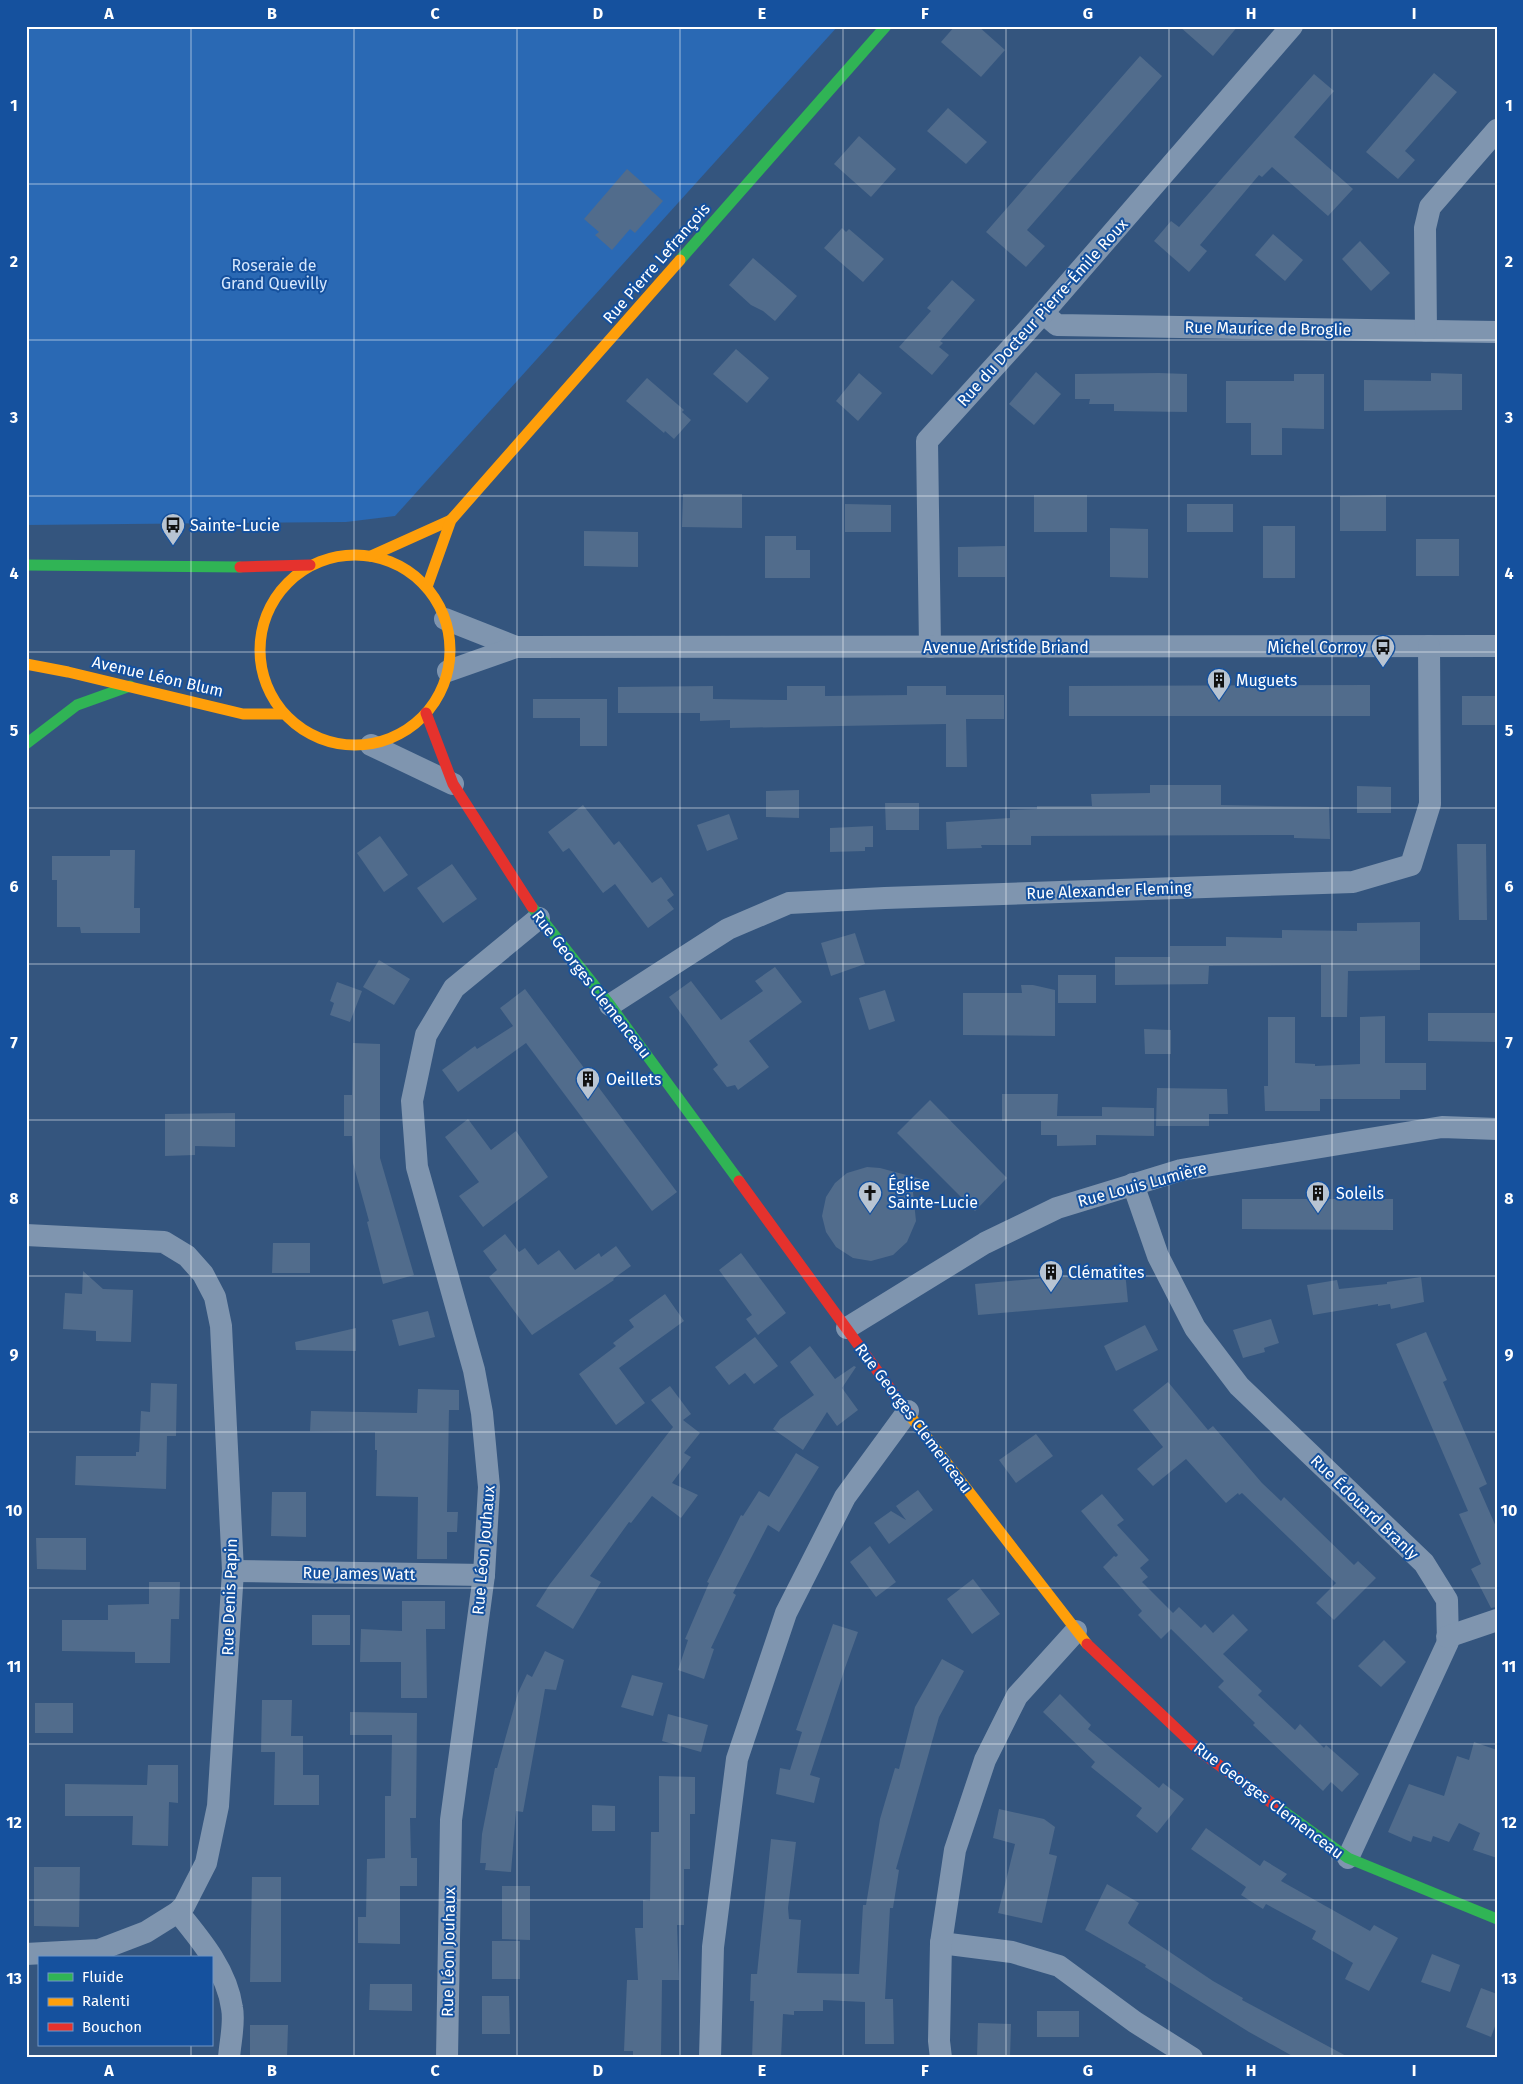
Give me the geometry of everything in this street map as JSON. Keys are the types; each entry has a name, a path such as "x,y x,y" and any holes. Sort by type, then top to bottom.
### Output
{"street":[{"name":"Rue Pierre Lefrançois","path":"427,587 451,520 886,26"},
{"name":"Rue du Docteur Pierre-Émile Roux","path":"930,647 927,441 1043,313 1292,26"},
{"path":"1426,331 1425,228 1430,207 1497,130"},
{"name":"Rue Maurice de Broglie","path":"1043,313 1057,325 1497,332"},
{"name":"Rue Pierre Lefrançois","path":"371,556 451,520"},
{"path":"26,566 223,568 310,565 340,555 371,556 387,560 402,567 427,587 440,607 448,628 451,652 446,678 435,702 417,723 394,737 371,745 347,746 322,741 301,730 282,714 267,689 259,662 260,632 270,605 287,582 310,565"},
{"name":"Avenue Aristide Briand","path":"444,619 516,648"},
{"name":"Rue Alexander Fleming","path":"610,1005 728,929 789,903 1353,882 1411,865 1430,804 1429,646"},
{"name":"Avenue Aristide Briand","path":"448,671 516,648 1497,646"},
{"name":"Avenue Léon Blum","path":"26,664 130,686 243,714 282,714"},
{"path":"26,744 77,705 130,686"},
{"name":"Rue Georges Clemenceau","path":"426,713 453,784 539,918 610,1005 908,1412 1076,1631 1202,1753 1348,1858 1497,1919"},
{"path":"371,745 453,784"},
{"name":"Rue Léon Jouhaux","path":"447,2058 451,1820 484,1575 489,1487 482,1413 472,1361 417,1168 412,1101 426,1035 454,988 539,918"},
{"name":"Rue Louis Lumière","path":"847,1328 985,1243 1057,1208 1134,1184 1181,1170 1442,1127 1497,1128"},
{"name":"Rue Édouard Branly","path":"1134,1184 1158,1256 1195,1328 1239,1386 1424,1563 1447,1600 1448,1642 1348,1858"},
{"name":"Rue Denis Papin","path":"26,1235 164,1242 187,1256 203,1274 215,1296 220,1326 233,1571 218,1806 206,1863 184,1906 178,1912 146,1932 99,1950 26,1954"},
{"path":"710,2058 713,1947 737,1759 786,1613 845,1497 908,1412"},
{"name":"Rue James Watt","path":"233,1571 484,1575"},
{"path":"1447,1637 1497,1620"},
{"path":"941,2058 939,2041 941,1943 955,1850 984,1760 1017,1696 1076,1631"},
{"path":"178,1912 204,1943 211,1956"},
{"path":"941,1943 1012,1952 1059,1966 1135,2022 1192,2058"},
{"path":"212,1958 225,1982 233,2009 229,2058"}],"green space":[{"name":"Roseraie de Grand Quevilly","path":"26,26 838,26 395,516 346,522 26,525"}],"building":[{"path":"955,26 978,26 1005,50 981,77 941,42"},
{"path":"1179,26 1238,26 1213,56"},
{"path":"1140,56 1162,76 1027,230 1045,246 1026,267 986,232"},
{"path":"1434,73 1457,92 1405,151 1415,160 1398,179 1366,152"},
{"path":"1314,74 1334,91 1294,137 1353,189 1328,216 1272,167 1262,177 1259,175 1200,245 1207,251 1189,272 1154,241 1171,221 1179,227"},
{"path":"948,108 987,142 966,164 927,131"},
{"path":"859,136 896,169 871,197 834,164"},
{"path":"627,169 663,201 635,233 630,229 612,250 595,235 599,232 584,219"},
{"path":"842,228 846,232 849,229 884,259 863,282 824,248"},
{"path":"1273,234 1303,260 1285,281 1255,255"},
{"path":"1360,241 1390,273 1371,291 1342,259"},
{"path":"753,258 797,296 775,321 763,311 751,305 729,285"},
{"path":"952,280 975,300 940,341 943,343 939,347 949,355 932,375 899,347 931,311 927,308"},
{"path":"736,349 769,378 747,403 713,374"},
{"path":"1036,372 1061,394 1034,425 1009,404"},
{"path":"859,373 882,393 858,421 836,401"},
{"path":"1431,373 1462,374 1462,410 1364,411 1364,380 1431,381"},
{"path":"1075,374 1187,374 1187,412 1114,411 1114,404 1089,404 1090,399 1075,399"},
{"path":"1294,374 1324,374 1324,429 1282,428 1282,455 1251,455 1251,423 1226,423 1226,381 1294,381"},
{"path":"647,378 684,410 682,412 691,420 674,439 665,431 664,433 626,401"},
{"path":"683,494 742,494 742,528 682,527"},
{"path":"1034,495 1087,495 1087,532 1034,532"},
{"path":"1386,495 1386,531 1340,531 1340,496"},
{"path":"845,504 891,505 891,532 845,532"},
{"path":"1187,504 1233,504 1233,532 1187,532"},
{"path":"1263,526 1295,526 1295,578 1263,578"},
{"path":"1110,528 1148,529 1148,578 1110,577"},
{"path":"584,531 638,532 638,567 584,566"},
{"path":"765,536 796,536 796,550 810,550 810,578 765,578"},
{"path":"1416,539 1459,539 1459,576 1416,576"},
{"path":"1005,546 1005,577 958,577 958,547"},
{"name":"Muguets","path":"1370,685 1370,716 1069,716 1069,686"},
{"path":"713,686 713,699 787,700 787,686 825,686 825,696 907,695 907,686 946,686 946,695 1004,695 1004,719 966,719 967,767 946,767 946,724 730,728 730,720 700,721 700,713 618,713 618,687"},
{"path":"1462,696 1497,696 1497,725 1462,725"},
{"path":"533,699 607,699 607,746 580,746 580,718 533,718"},
{"path":"1150,785 1221,785 1221,805 1329,807 1330,839 1294,838 1294,835 1031,836 1031,845 981,845 982,848 947,849 946,822 1010,818 1010,810 1037,809 1037,806 1092,806 1091,794 1150,793"},
{"path":"1357,786 1391,787 1391,813 1357,813"},
{"path":"799,790 799,818 766,817 766,791"},
{"path":"885,803 919,803 919,830 886,830"},
{"path":"583,805 614,845 619,841 652,883 661,877 674,895 667,900 674,909 648,928 615,884 603,893 569,848 563,852 548,832"},
{"path":"729,814 738,839 707,851 697,825"},
{"path":"873,826 873,847 865,847 865,851 830,852 830,828"},
{"path":"380,836 408,875 384,892 357,853"},
{"path":"1457,844 1486,844 1487,920 1459,920"},
{"path":"110,850 135,850 134,908 140,908 140,933 81,933 80,927 57,927 57,880 52,880 52,856 110,856"},
{"path":"452,864 477,899 443,923 417,888"},
{"path":"1420,922 1420,970 1348,971 1347,1017 1321,1017 1321,965 1209,966 1208,984 1115,985 1115,957 1170,957 1170,946 1226,946 1226,937 1282,938 1282,930 1357,931 1357,923"},
{"path":"855,933 865,964 831,976 821,943"},
{"path":"379,960 410,979 394,1005 363,987"},
{"path":"775,967 802,1002 749,1041 769,1067 738,1090 735,1085 727,1087 713,1069 718,1065 669,997 691,981 721,1020 763,991 755,981"},
{"path":"1058,975 1096,975 1096,1003 1058,1003"},
{"path":"337,982 362,991 350,1022 330,1015 334,1003 330,1001"},
{"path":"1021,985 1033,985 1055,990 1055,1036 963,1035 963,993 1022,993"},
{"name":"Oeillets","path":"525,989 677,1192 652,1211 526,1043 458,1092 442,1070 475,1046 477,1049 513,1026 500,1008"},
{"path":"885,990 895,1021 869,1030 859,998"},
{"path":"1428,1013 1497,1013 1497,1042 1428,1041"},
{"path":"1385,1016 1385,1063 1426,1063 1426,1090 1400,1090 1400,1099 1320,1099 1320,1111 1265,1111 1264,1086 1268,1086 1268,1017 1295,1017 1295,1063 1315,1064 1315,1066 1360,1064 1360,1017"},
{"path":"1144,1029 1171,1030 1171,1054 1145,1054"},
{"path":"353,1043 380,1044 380,1158 414,1275 383,1284 367,1222 369,1221 353,1163 352,1136 344,1136 344,1095 352,1095"},
{"path":"1157,1088 1227,1089 1228,1114 1209,1114 1209,1126 1156,1126"},
{"path":"1002,1094 1058,1094 1057,1116 1102,1116 1102,1107 1154,1108 1154,1136 1096,1135 1096,1145 1057,1146 1057,1135 1041,1135 1041,1121 1002,1121"},
{"path":"930,1100 1007,1178 975,1211 897,1133"},
{"path":"235,1113 235,1147 195,1146 195,1155 165,1156 165,1114"},
{"path":"468,1119 491,1150 516,1131 548,1177 483,1227 459,1196 479,1182 445,1137"},
{"name":"Église Sainte-Lucie","path":"867,1167 880,1168 929,1181 913,1192 916,1221 907,1242 893,1255 871,1261 853,1258 836,1247 826,1232 822,1216 826,1197 835,1183 847,1173"},
{"name":"Soleils","path":"1242,1199 1393,1199 1393,1230 1242,1229"},
{"path":"505,1234 519,1252 525,1248 538,1265 559,1250 575,1270 599,1253 601,1257 616,1246 631,1266 614,1280 532,1335 489,1277 497,1270 483,1251"},
{"path":"273,1243 310,1243 310,1273 272,1273"},
{"path":"741,1253 786,1313 758,1335 746,1319 752,1315 719,1270"},
{"path":"83,1271 103,1289 133,1290 131,1342 96,1341 96,1331 63,1329 65,1293 82,1294"},
{"name":"Clématites","path":"1125,1271 1128,1302 978,1315 975,1284"},
{"path":"1421,1277 1424,1302 1391,1309 1390,1304 1378,1306 1378,1304 1313,1315 1307,1285 1337,1280 1339,1289 1387,1284 1387,1282"},
{"path":"665,1294 684,1321 619,1368 645,1403 616,1425 579,1374 616,1346 613,1343 634,1327 629,1320"},
{"path":"428,1311 435,1337 399,1346 392,1320"},
{"path":"1271,1319 1279,1343 1264,1348 1265,1352 1243,1358 1233,1330"},
{"path":"1145,1325 1158,1350 1116,1371 1104,1346"},
{"path":"356,1328 356,1351 296,1350 295,1342"},
{"path":"1426,1332 1447,1380 1443,1382 1487,1484 1479,1488 1497,1529 1497,1607 1491,1608 1471,1569 1481,1564 1459,1514 1468,1511 1396,1344"},
{"path":"755,1337 778,1366 754,1384 745,1373 729,1385 715,1367"},
{"path":"810,1346 835,1379 854,1366 856,1367 842,1388 858,1410 837,1426 827,1412 803,1450 773,1429 780,1419 814,1395 790,1362"},
{"path":"1168,1382 1208,1430 1213,1426 1262,1483 1281,1501 1284,1497 1354,1565 1358,1561 1376,1578 1334,1620 1316,1603 1336,1583 1242,1493 1239,1495 1238,1493 1226,1503 1186,1459 1153,1486 1137,1469 1163,1447 1133,1410"},
{"path":"151,1383 177,1384 176,1436 167,1436 166,1489 75,1485 76,1456 136,1456 136,1452 139,1452 141,1411 150,1412"},
{"path":"670,1386 691,1414 683,1420 700,1433 684,1453 691,1457 672,1483 698,1495 681,1518 652,1496 631,1523 629,1522 590,1576 601,1582 573,1629 536,1606 550,1584 673,1427 651,1400"},
{"path":"418,1389 459,1390 459,1410 449,1410 447,1512 458,1512 457,1532 447,1532 447,1559 417,1559 418,1497 376,1496 377,1450 375,1450 375,1432 310,1431 311,1411 417,1413"},
{"path":"1036,1434 1053,1456 1016,1483 999,1460"},
{"path":"796,1453 819,1467 779,1532 768,1525 733,1593 736,1595 711,1648 714,1649 704,1679 678,1670 688,1640 685,1639 709,1583 707,1582 741,1515 743,1516 759,1491 769,1497"},
{"path":"918,1490 933,1510 889,1544 874,1523 891,1511 906,1520 896,1506"},
{"path":"272,1492 306,1492 306,1537 271,1536"},
{"path":"1102,1494 1124,1520 1117,1525 1149,1560 1140,1568 1148,1577 1142,1582 1173,1613 1179,1607 1201,1628 1205,1624 1213,1633 1233,1614 1248,1630 1223,1654 1262,1691 1258,1695 1295,1730 1300,1724 1324,1748 1326,1745 1359,1774 1342,1792 1331,1782 1323,1791 1253,1725 1255,1723 1218,1687 1224,1681 1171,1629 1161,1639 1138,1615 1142,1611 1103,1567 1114,1556 1118,1555 1081,1511"},
{"path":"36,1538 86,1538 86,1570 37,1569"},
{"path":"870,1546 896,1582 876,1597 850,1562"},
{"path":"973,1579 1000,1614 972,1634 947,1599"},
{"path":"149,1582 180,1582 179,1619 171,1619 170,1663 135,1663 135,1652 62,1651 62,1620 108,1620 108,1605 149,1604"},
{"path":"402,1601 445,1601 445,1629 426,1629 427,1698 401,1698 401,1662 360,1662 361,1629 402,1631"},
{"path":"312,1615 350,1615 350,1645 312,1645"},
{"path":"833,1624 858,1632 810,1775 820,1778 814,1803 776,1794 780,1768 790,1770 802,1732 796,1730"},
{"path":"1384,1640 1406,1662 1381,1687 1358,1666"},
{"path":"545,1651 564,1660 556,1690 545,1689 523,1812 516,1811 511,1872 485,1870 486,1863 480,1863 482,1834 495,1768 497,1768 518,1693 527,1674 532,1677"},
{"path":"942,1659 964,1671 939,1717 896,1869 899,1870 893,1908 890,1908 885,1999 893,1999 894,2044 865,2044 865,2002 823,2000 823,2011 794,2011 794,2015 783,2014 781,2058 752,2058 754,2001 750,2001 751,1974 757,1974 771,1839 796,1842 788,1908 789,1919 801,1920 797,1973 859,1974 863,1905 866,1905 880,1819 895,1768 899,1769 915,1707"},
{"path":"632,1675 663,1683 653,1716 621,1707"},
{"path":"1060,1694 1091,1725 1088,1729 1159,1788 1163,1783 1184,1799 1157,1833 1136,1816 1142,1808 1091,1767 1095,1762 1043,1712"},
{"path":"262,1700 292,1700 291,1736 303,1736 303,1775 319,1775 319,1805 274,1805 275,1752 261,1752"},
{"path":"35,1703 73,1703 73,1733 35,1733"},
{"path":"350,1712 417,1713 416,1818 410,1818 411,1858 417,1858 417,1886 400,1886 400,1944 358,1943 358,1917 366,1917 367,1859 385,1858 385,1796 391,1796 392,1735 350,1735"},
{"path":"668,1714 708,1725 701,1752 662,1741"},
{"path":"1474,1742 1497,1750 1497,1858 1473,1850 1480,1833 1459,1823 1449,1842 1433,1836 1431,1842 1413,1836 1411,1842 1388,1832 1409,1784 1444,1796 1457,1756 1469,1760"},
{"path":"148,1765 178,1765 178,1803 169,1802 168,1846 132,1845 133,1816 65,1816 65,1784 147,1785"},
{"path":"659,1776 695,1777 695,1814 690,1814 690,1869 684,1869 684,1925 677,1925 679,1980 662,1980 661,2058 633,2058 633,2051 624,2051 627,1980 638,1980 635,1928 643,1928 643,1900 650,1901 651,1832 659,1832"},
{"path":"592,1805 615,1806 615,1831 592,1831"},
{"path":"999,1809 1044,1819 1055,1827 1049,1854 1057,1856 1042,1923 998,1913 1015,1844 993,1838"},
{"path":"1206,1828 1260,1866 1264,1860 1287,1874 1281,1881 1370,1931 1374,1925 1398,1938 1369,1991 1345,1979 1353,1963 1312,1939 1316,1931 1266,1904 1263,1909 1241,1895 1246,1887 1191,1849"},
{"path":"34,1867 80,1867 79,1927 34,1926"},
{"path":"252,1877 281,1877 281,1982 250,1982"},
{"path":"1107,1884 1139,1903 1128,1923 1131,1926 1213,1981 1243,1998 1242,2000 1350,2058 1296,2058 1249,2032 1145,1967 1146,1965 1085,1930"},
{"path":"502,1886 530,1886 530,1940 502,1939"},
{"path":"492,1941 520,1941 520,1979 492,1979"},
{"path":"1432,1954 1460,1965 1450,1992 1421,1982"},
{"path":"370,1984 412,1984 412,2011 369,2010"},
{"path":"1481,1988 1497,1994 1497,2021 1491,2037 1466,2027"},
{"path":"482,1996 509,1996 510,2034 482,2034"},
{"path":"1037,2011 1079,2011 1079,2037 1037,2037"},
{"path":"978,2023 1011,2024 1010,2058 977,2058"},
{"path":"250,2025 288,2025 287,2058 250,2058"}],"traffic: fast":[{"path":"680,260 886,26"},
{"path":"26,565 240,567"},
{"path":"26,744 77,705 130,686"},
{"path":"532,907 610,1005 739,1181"},
{"path":"1276,1806 1348,1858 1497,1919"}],"traffic: slow":[{"path":"427,587 451,520 680,260"},
{"path":"371,556 451,520"},
{"path":"364,555 392,562 423,582 443,613 449,631 450,650 449,669 443,687 423,718 392,738 374,744 346,745 336,744 310,734 294,724 281,711 267,687 261,669 260,641 261,631 271,605 281,589 294,576 318,562 336,556 364,555"},
{"path":"26,664 68,672 243,714 282,714"},
{"path":"908,1413 1087,1644"}],"traffic: jam":[{"path":"240,567 310,565"},
{"path":"426,713 453,784 532,907"},
{"path":"739,1181 908,1413"},
{"path":"1087,1644 1202,1753 1276,1806"}],"place":[{"name":"Sainte-Lucie","path":"173,546"},
{"name":"Michel Corroy","path":"1383,668"},
{"name":"Muguets","path":"1219,701"},
{"name":"Oeillets","path":"588,1100"},
{"name":"Église Sainte-Lucie","path":"870,1214"},
{"name":"Soleils","path":"1318,1214"},
{"name":"Clématites","path":"1051,1293"}]}
